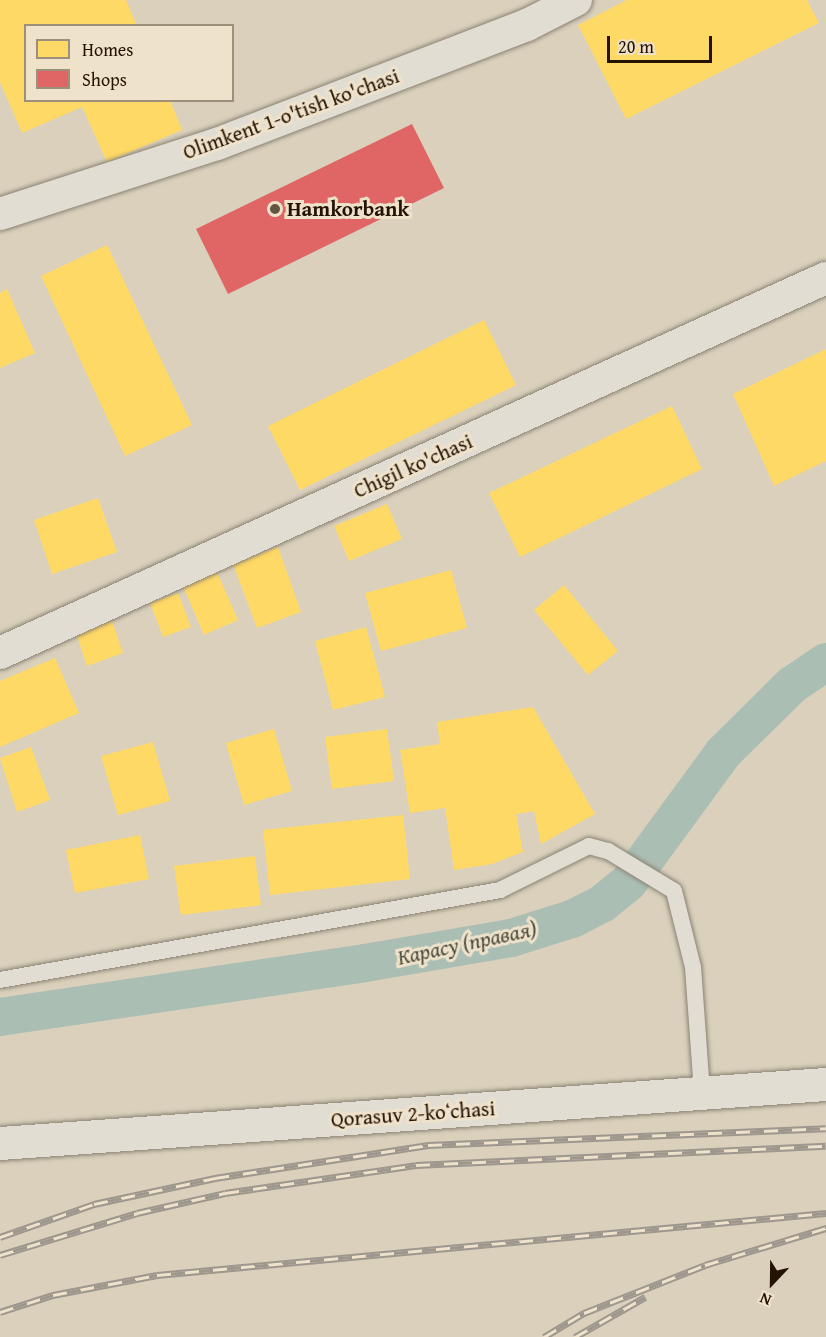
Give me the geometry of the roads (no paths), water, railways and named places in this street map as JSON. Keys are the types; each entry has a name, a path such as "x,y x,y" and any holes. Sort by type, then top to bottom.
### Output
{"street":[{"name":"Olimkent 1-o'tish ko'chasi","path":"0,214 217,144 527,25 576,0"},
{"name":"Chigil ko'chasi","path":"0,653 826,278"},
{"name":"Qorasuv 2-koʻchasi","path":"0,1144 826,1084"}],"lane":[{"path":"0,980 501,890 589,846 608,851 674,891 693,967 702,1094"}],"waterway":[{"name":"Карасу (правая)","path":"0,1017 365,963 511,938 572,919 603,903 628,883 723,753 792,685 826,662"}],"railway":[{"path":"0,1237 94,1204 215,1178 428,1145 826,1128"},
{"path":"0,1255 137,1213 225,1193 416,1165 826,1146"},
{"path":"0,1312 53,1295 157,1275 826,1213"},
{"path":"544,1337 584,1313 705,1265 826,1228"},
{"path":"575,1337 645,1297"}],"place":[{"name":"Hamkorbank","path":"275,209"}]}
